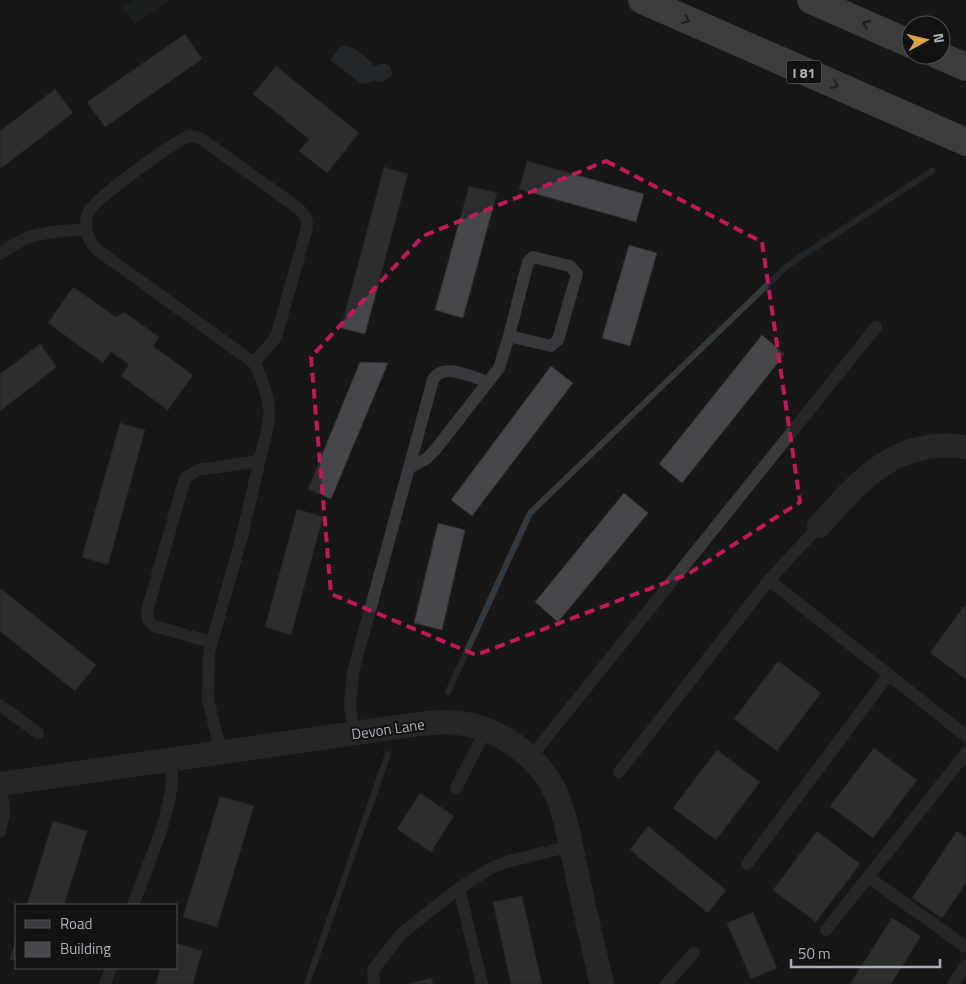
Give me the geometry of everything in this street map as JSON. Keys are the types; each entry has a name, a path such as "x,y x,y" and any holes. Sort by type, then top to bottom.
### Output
{"highway":[{"name":"I 81","path":"642,0 966,142"},
{"path":"811,0 901,40"},
{"path":"951,61 966,67"}],"street":[{"path":"819,526 872,470 891,460 925,448 966,447"},
{"name":"Devon Lane","path":"0,784 442,722 458,723 486,730 516,746 530,758 553,788 571,846 602,984"}],"lane":[{"path":"221,752 208,700 207,673 212,642 241,540 269,410 259,372 254,364 96,249 89,239 86,229 88,212 101,198 188,136 200,138 305,215 307,228 282,319 274,340 254,364"},
{"path":"0,254 21,239 35,234 86,229"},
{"path":"410,468 428,457 488,382 502,361 530,259 536,257 572,267 576,279 557,343 548,347 509,336"},
{"path":"530,758 876,326"},
{"path":"354,733 350,705 352,676 435,376 447,370 488,382"},
{"path":"212,642 154,626 148,620 147,611 185,478 198,470 259,461"},
{"path":"619,772 769,580 819,526"},
{"path":"769,580 966,736"},
{"path":"747,864 889,674"},
{"path":"0,705 38,733"},
{"path":"456,788 486,730"},
{"path":"826,930 966,753"},
{"path":"133,904 169,804 173,781 171,759"},
{"path":"0,784 4,813 0,832"},
{"path":"374,984 373,970 401,934 459,888 491,868 506,862 571,846"},
{"path":"868,876 966,947"},
{"path":"459,888 482,984"},
{"path":"666,984 694,953"},
{"path":"953,984 966,965"},
{"path":"106,984 111,969"}],"highlighted area":[{"path":"606,161 762,242 800,502 688,574 476,655 331,594 311,357 423,236"}],"shaded area":[{"path":"134,0 168,1 135,24 123,8"},
{"path":"341,46 347,46 356,50 375,66 383,63 390,66 392,75 383,82 374,81 362,84 330,60"}],"building":[{"path":"185,34 202,59 105,127 87,102"},
{"path":"276,66 359,133 327,173 299,151 309,139 253,94"},
{"path":"55,89 73,113 0,169 0,131"},
{"path":"527,161 644,194 636,222 519,189"},
{"path":"384,167 408,174 365,334 341,328"},
{"path":"469,186 497,193 463,318 435,310"},
{"path":"629,245 657,253 630,346 602,338"},
{"path":"73,287 116,317 124,312 159,337 153,346 193,375 168,410 121,376 129,364 111,352 103,363 48,323"},
{"path":"762,335 785,354 682,483 659,464"},
{"path":"40,344 57,367 0,411 0,374"},
{"path":"360,362 388,363 331,499 308,489"},
{"path":"551,366 573,383 472,516 451,500"},
{"path":"120,423 145,430 108,565 82,557"},
{"path":"624,493 648,513 558,622 535,602"},
{"path":"297,509 323,517 291,635 265,627"},
{"path":"438,523 465,530 442,630 414,623"},
{"path":"0,588 96,665 75,691 0,631"},
{"path":"964,606 966,608 966,679 930,653"},
{"path":"778,661 821,693 777,751 734,719"},
{"path":"874,748 917,780 873,838 830,806"},
{"path":"717,750 760,782 716,840 673,808"},
{"path":"420,793 454,816 431,852 397,829"},
{"path":"220,796 254,806 217,927 183,917"},
{"path":"53,821 87,831 64,904 27,904"},
{"path":"648,826 726,890 708,913 630,850"},
{"path":"817,831 860,864 816,922 773,890"},
{"path":"957,831 966,838 966,883 942,918 912,898"},
{"path":"522,896 542,984 511,984 493,902"},
{"path":"753,912 777,968 751,979 727,923"},
{"path":"892,918 921,936 891,984 850,984"},
{"path":"15,943 15,961 10,959"},
{"path":"178,944 202,951 193,984 156,984 160,969 178,969"},
{"path":"431,978 433,984 408,984"}],"waterway":[{"path":"448,692 530,513 788,265 932,171"},
{"path":"307,984 388,754"}]}
